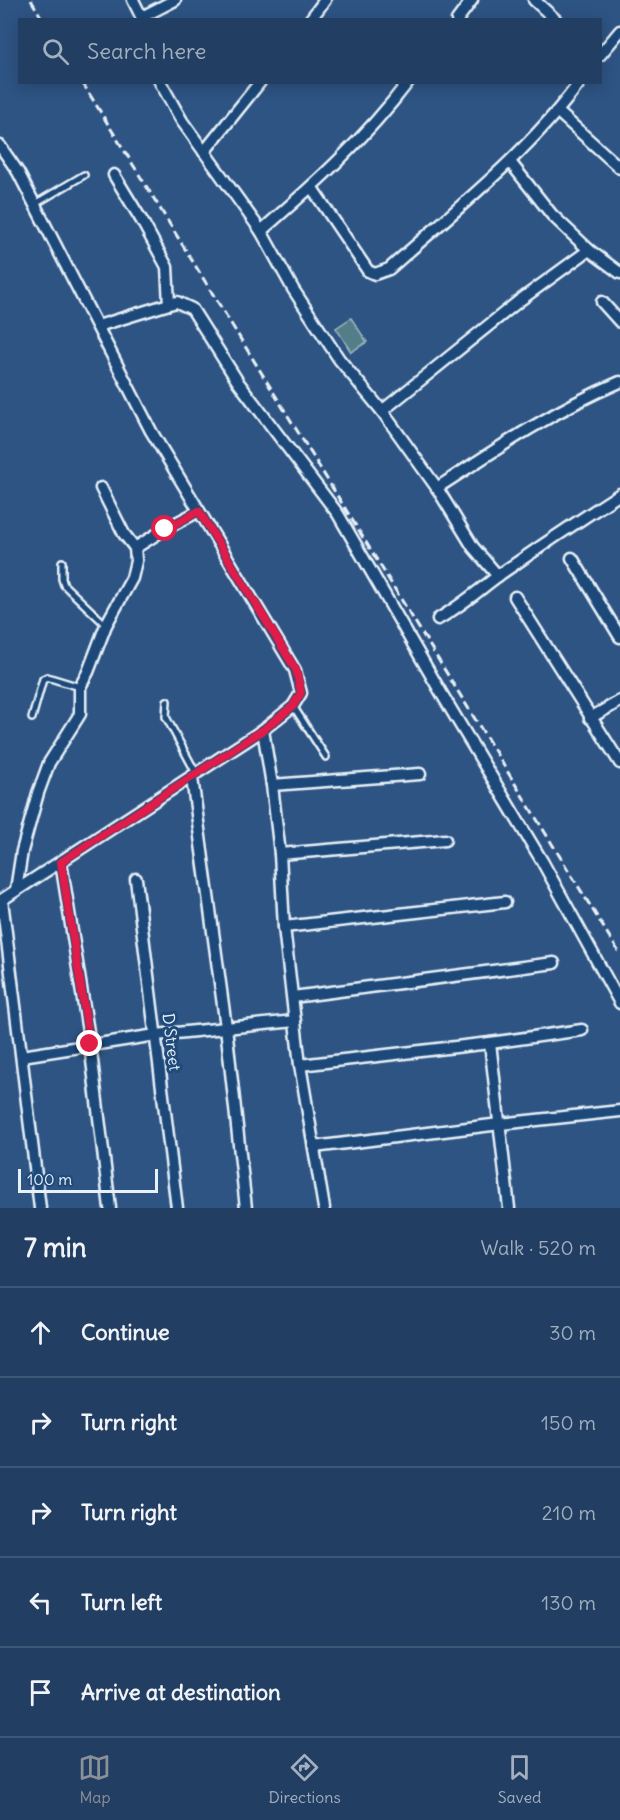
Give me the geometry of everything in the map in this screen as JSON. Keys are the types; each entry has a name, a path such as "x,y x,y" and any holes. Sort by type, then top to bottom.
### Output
{"street":[{"path":"133,0 142,18 175,0"},
{"path":"458,18 472,0"},
{"path":"534,0 554,18"},
{"path":"311,18 320,2"},
{"path":"602,53 620,31"},
{"path":"161,84 182,121 261,231 293,289 339,359 382,411 437,488 473,547 498,576"},
{"path":"204,152 258,84"},
{"path":"261,231 312,188 363,137 406,84"},
{"path":"312,188 368,271 375,274 389,269 510,162 558,112 579,84"},
{"path":"558,112 619,167"},
{"path":"0,146 18,172 151,430 296,670 301,693 293,706 263,730 1,901 40,1208"},
{"path":"510,162 546,209 589,250 620,273"},
{"path":"114,175 167,267 169,304"},
{"path":"382,411 519,301 589,250"},
{"path":"99,326 177,302 192,309 238,382 338,514 548,871 620,1003"},
{"path":"602,302 620,322"},
{"path":"437,488 513,437 546,418 620,382"},
{"path":"16,890 22,851 38,793 49,763 80,714 80,687 106,625 132,578 136,561 135,548 124,534 101,488"},
{"path":"438,619 620,494"},
{"path":"135,548 199,511"},
{"path":"572,558 620,637"},
{"path":"515,597 620,763"},
{"path":"590,717 620,700"},
{"path":"263,730 280,854 284,927 300,1065 324,1208"},
{"path":"272,785 420,774"},
{"path":"194,776 246,1208"},
{"path":"280,854 445,840"},
{"path":"61,862 90,1044 110,1208"},
{"name":"D Street","path":"136,879 177,1208"},
{"path":"284,927 505,902"},
{"path":"293,997 554,963"},
{"path":"22,1056 156,1035 295,1021"},
{"path":"300,1065 582,1030"},
{"path":"490,1043 509,1208"},
{"path":"314,1148 620,1111"}],"lane":[{"path":"33,205 84,175"},
{"path":"62,562 64,585 106,625"},
{"path":"32,718 43,679 47,677 80,687"},
{"path":"167,701 165,717 194,776"},
{"path":"293,706 326,757"}],"green space":[{"path":"351,318 367,342 351,352 336,328"}],"railway":[{"path":"31,0 42,18"},
{"path":"83,84 620,954"}],"route":[{"path":"90,1044 61,862 263,730 293,706 301,693 296,670 199,511 165,529"}]}
